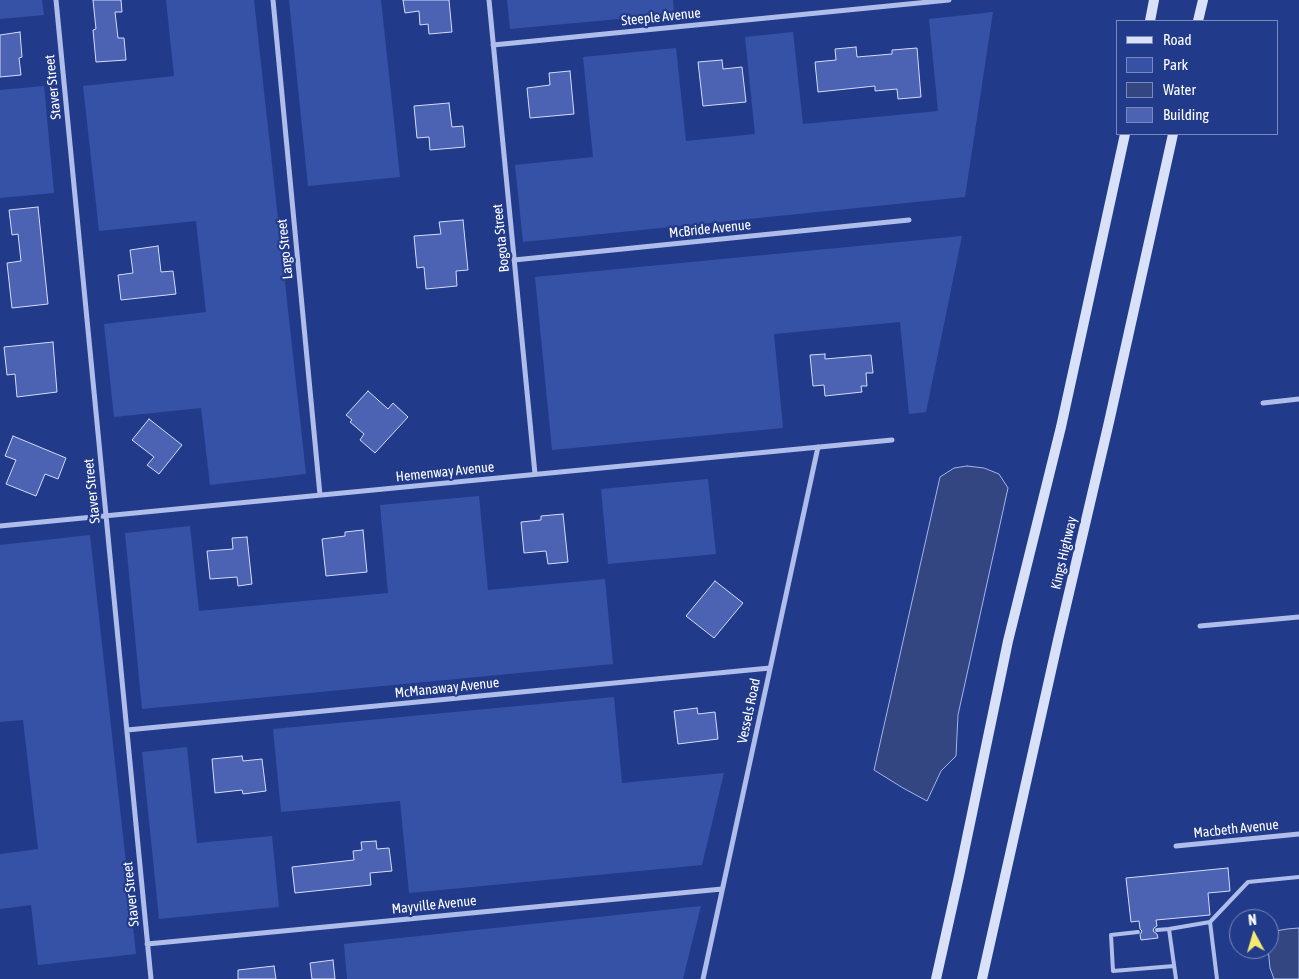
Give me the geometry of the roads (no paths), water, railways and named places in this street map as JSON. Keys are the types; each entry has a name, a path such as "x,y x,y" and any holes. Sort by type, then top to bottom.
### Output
{"main road":[{"path":"1150,20 1154,0"},
{"path":"1198,20 1203,0"},
{"path":"936,979 1008,641 1061,427 1125,135"},
{"name":"Kings Highway","path":"982,979 1173,135"}],"street":[{"name":"Staver Street","path":"56,0 151,979"},
{"name":"Largo Street","path":"273,0 320,495"},
{"name":"Bogota Street","path":"489,0 535,474"},
{"name":"Steeple Avenue","path":"493,45 949,0"},
{"name":"McBride Avenue","path":"514,260 909,220"},
{"path":"1263,403 1299,399"},
{"name":"Hemenway Avenue","path":"0,526 892,440"},
{"name":"Vessels Road","path":"703,979 818,447"},
{"path":"1200,626 1299,616"},
{"name":"McManaway Avenue","path":"127,730 770,668"},
{"name":"Macbeth Avenue","path":"1176,846 1299,834"},
{"name":"Mayville Avenue","path":"147,944 722,889"}],"lane":[{"path":"1157,930 1210,922 1248,882 1299,877"},
{"path":"1210,922 1217,979"},
{"path":"1170,929 1176,979"},
{"path":"1138,932 1111,935 1113,972 1174,966"}],"water":[{"path":"967,466 984,468 999,474 1008,488 958,715 956,756 941,771 927,801 874,770 940,477 954,468"},
{"path":"1299,928 1299,979 1274,979 1269,959 1279,959 1279,930"}]}
